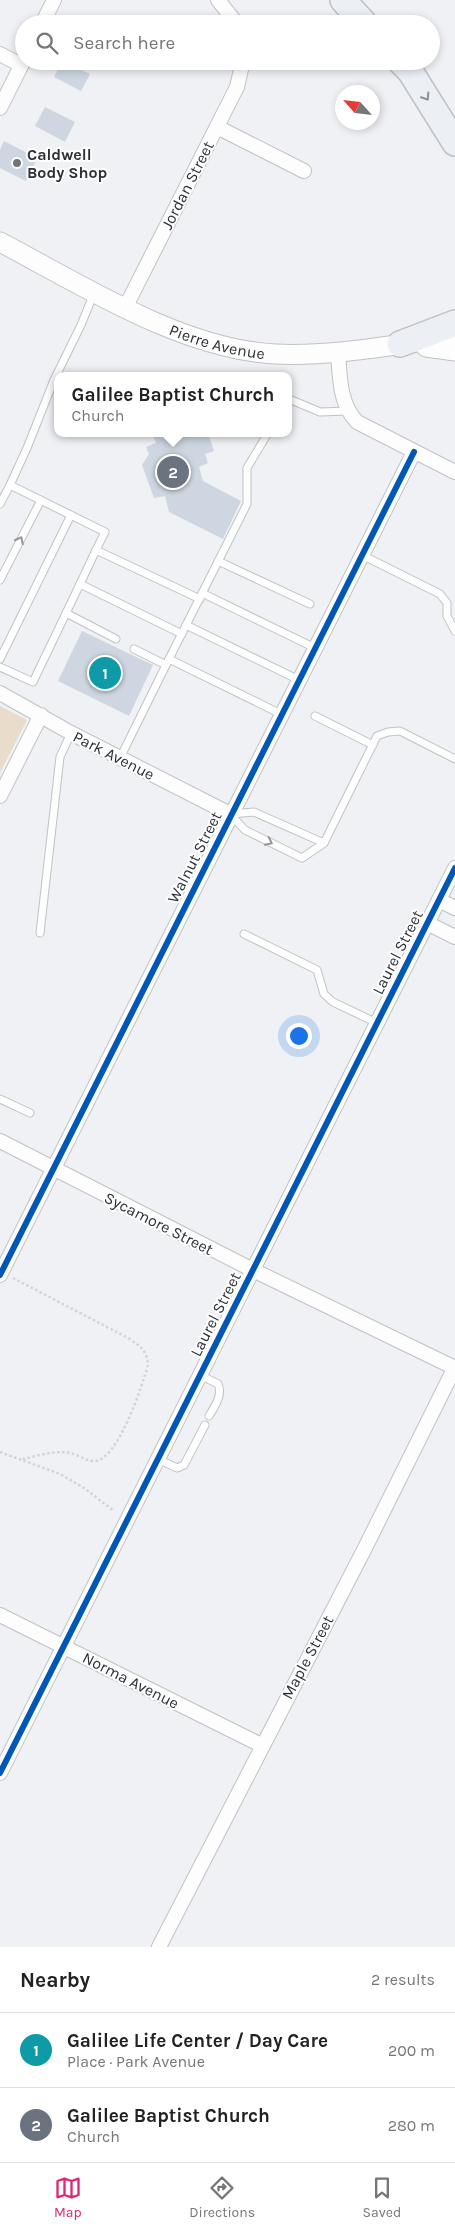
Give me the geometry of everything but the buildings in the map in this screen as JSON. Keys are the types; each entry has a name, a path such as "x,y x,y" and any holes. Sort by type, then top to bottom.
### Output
{"highway":[{"path":"343,0 357,15"},
{"path":"408,70 449,132"},
{"path":"400,344 455,323"}],"main road":[{"name":"Pierre Avenue","path":"0,242 125,308 171,329 239,349 273,354 338,353 455,337"},
{"path":"400,344 455,351"}],"street":[{"path":"46,15 54,0"},
{"path":"218,0 230,15"},
{"path":"0,54 15,60"},
{"path":"0,108 19,70"},
{"name":"Jordan Street","path":"125,308 237,87 241,70"},
{"path":"217,127 304,171"},
{"path":"338,353 343,400 348,411 364,427 455,472"},
{"name":"Walnut Street","path":"6,1276 54,1168 230,814 414,452"},
{"name":"Park Avenue","path":"0,693 71,733 230,814"},
{"path":"0,796 41,715"},
{"name":"Laurel Street","path":"0,1773 455,868"},
{"path":"439,900 455,908"},
{"path":"427,923 455,937"},
{"name":"Sycamore Street","path":"0,1141 253,1270 455,1367"},
{"name":"Maple Street","path":"158,1947 455,1367"},
{"name":"Norma Avenue","path":"0,1615 261,1745"}],"lane":[{"path":"58,372 81,325 94,291"},
{"path":"0,504 27,448 54,380"},
{"path":"292,400 320,412 348,411"},
{"path":"120,758 247,504 247,468 266,437"},
{"path":"0,666 32,682 105,532 10,485"},
{"path":"0,580 41,500"},
{"path":"0,659 71,515"},
{"path":"96,550 315,648"},
{"path":"362,555 440,594 447,603 447,616 455,631"},
{"path":"218,561 310,604"},
{"path":"80,584 182,634"},
{"path":"66,613 116,639"},
{"path":"186,626 299,680"},
{"path":"134,648 281,714"},
{"path":"315,716 373,745"},
{"path":"230,814 254,812 324,843 378,736 388,732 400,731 455,759"},
{"path":"40,933 60,757 71,733"},
{"name":"Park Avenue","path":"230,814 245,830 302,858 324,843"},
{"path":"244,934 317,970 324,994 333,1002 377,1023"},
{"path":"0,1099 30,1113"},
{"path":"200,1375 218,1384 220,1388 220,1395 210,1416"},
{"path":"158,1459 177,1468 184,1465 205,1425"}],"path":[{"path":"6,1276 130,1339 142,1347 148,1355 148,1365 120,1436 111,1450 101,1459 88,1460 71,1453 62,1452 20,1460"},
{"path":"0,1452 60,1474 84,1488 114,1511"}],"shaded area":[{"path":"0,706 27,720 0,773"}],"cycle path":[{"path":"0,1275 414,452"},
{"path":"0,1773 455,868"}],"place":[{"name":"Caldwell Body Shop","path":"17,163"},
{"name":"Galilee Baptist Church","path":"173,472"},
{"name":"Galilee Life Center / Day Care","path":"105,673"}]}
